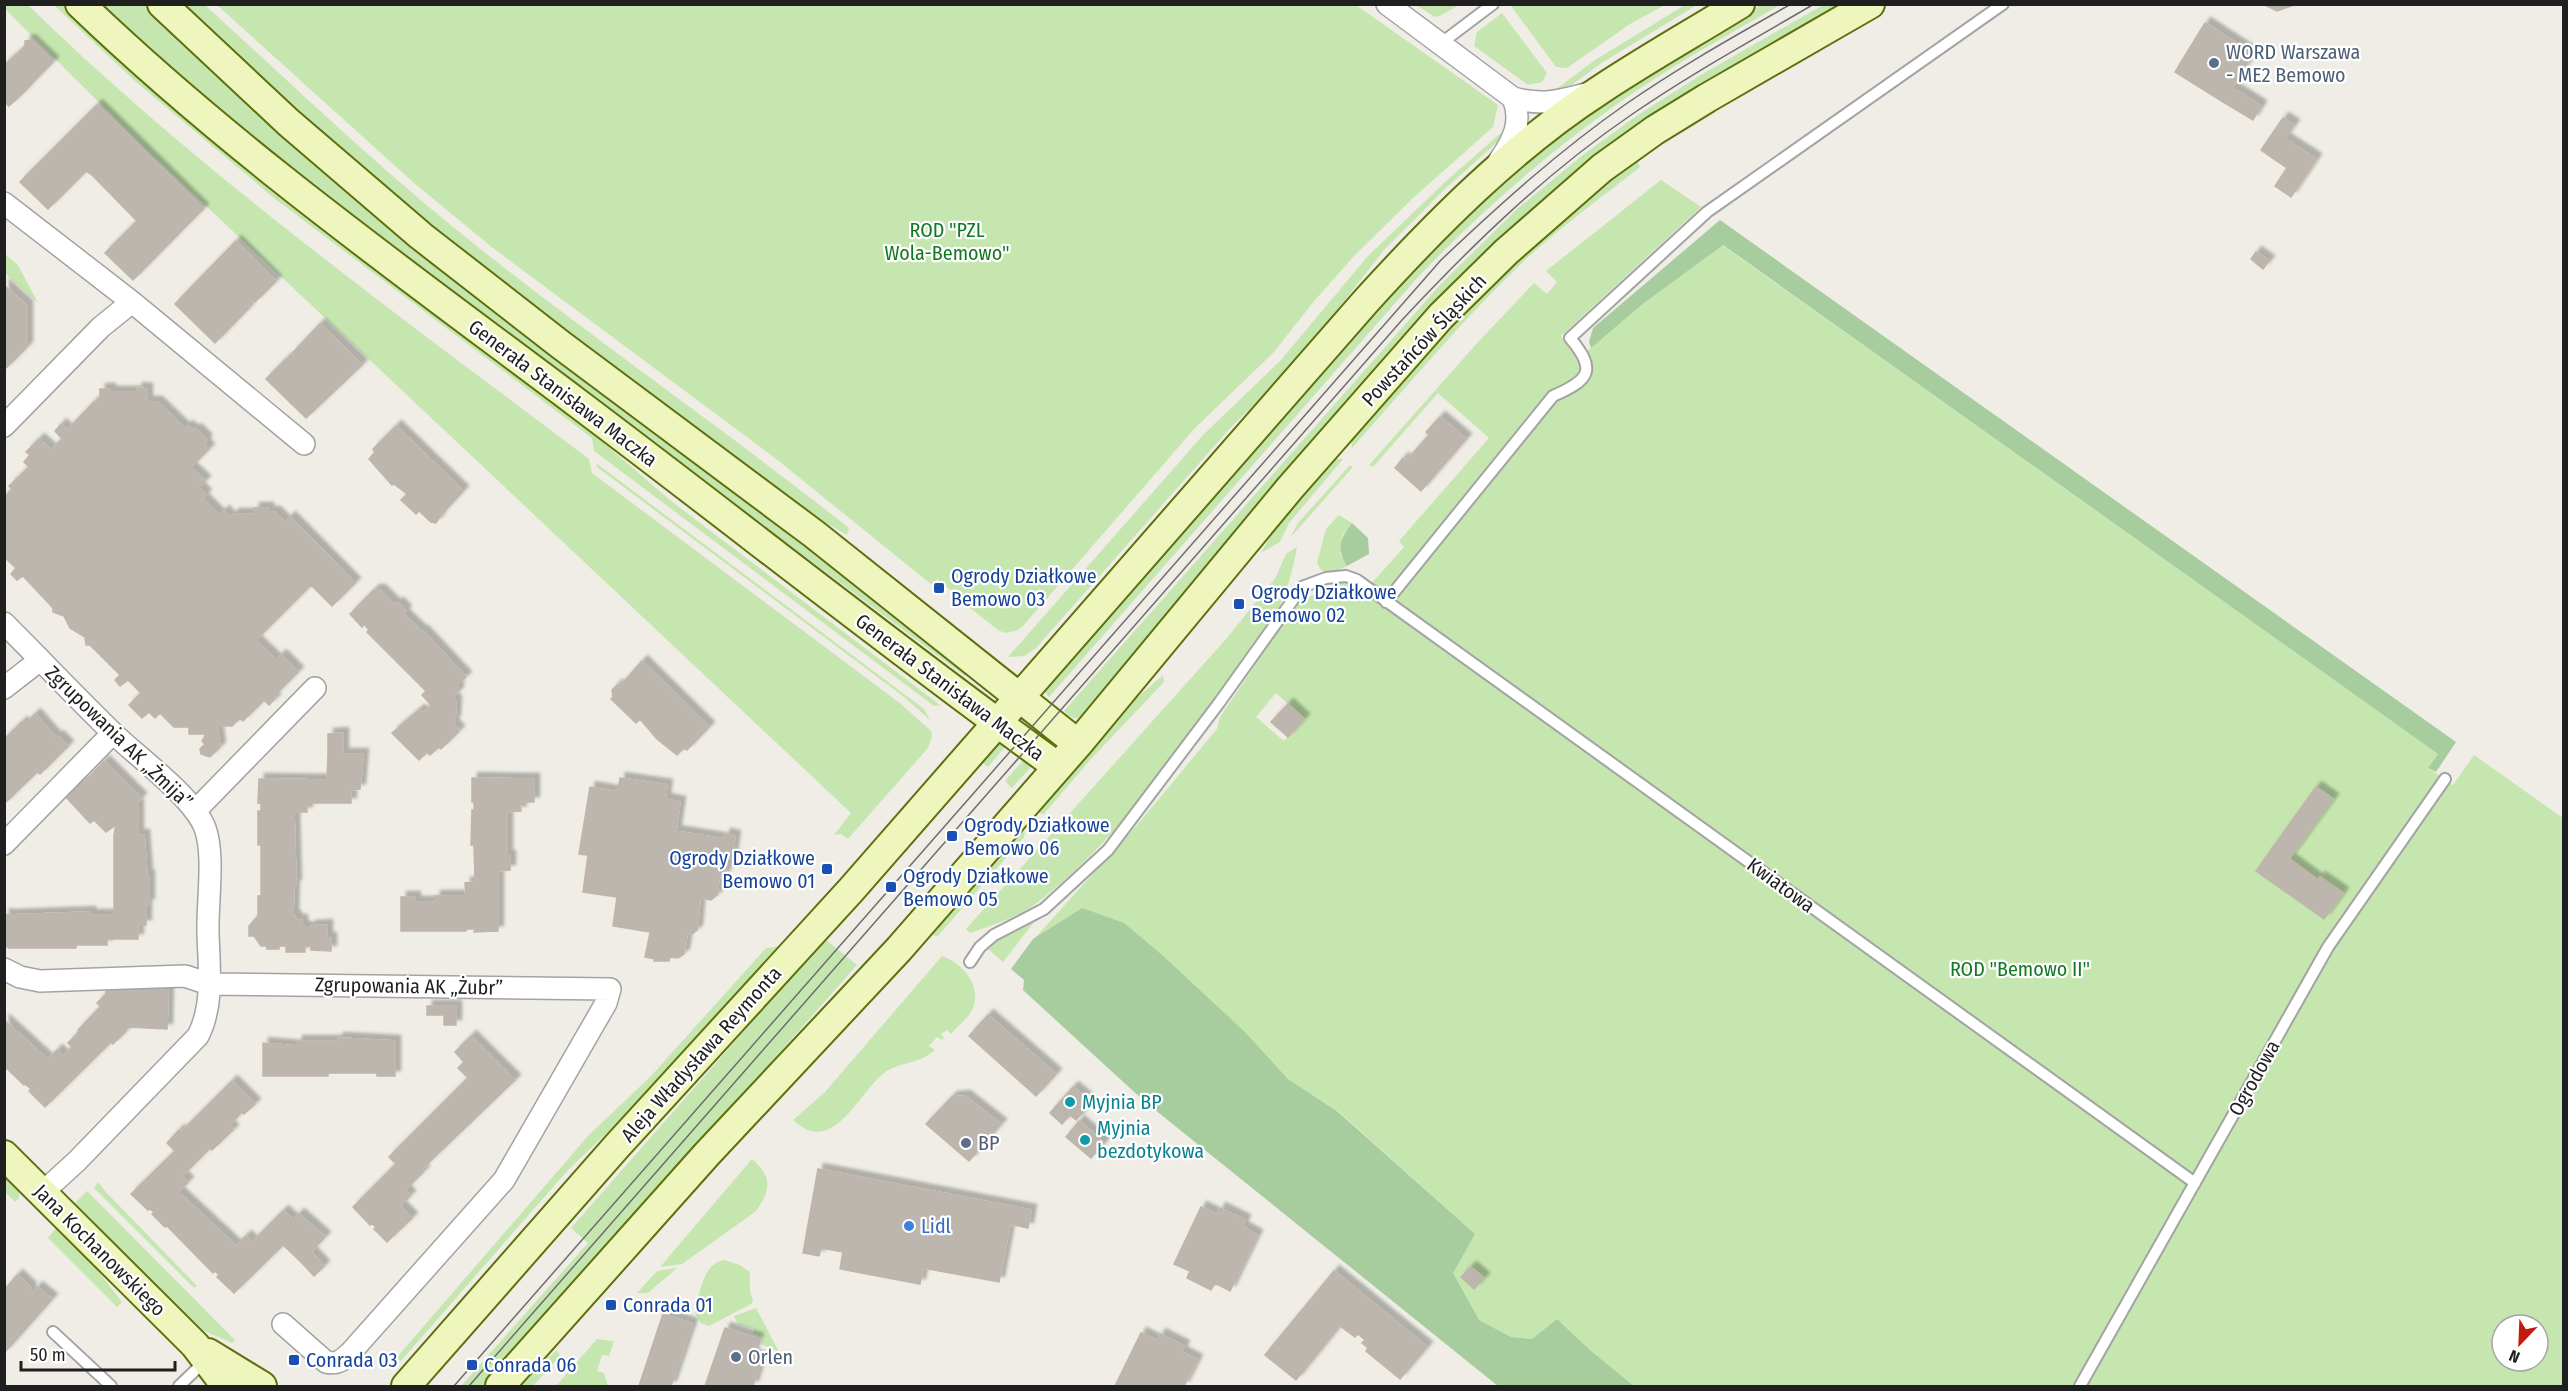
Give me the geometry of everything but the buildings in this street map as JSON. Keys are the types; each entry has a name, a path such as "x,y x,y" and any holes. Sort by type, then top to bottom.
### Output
{"main road":[{"name":"Generała Stanisława Maczka","path":"80,4 163,82 274,174 582,406 918,665 1058,767"},
{"name":"Generała Stanisława Maczka","path":"162,4 288,122 437,250 823,541 1078,744"},
{"path":"998,723 1366,301 1425,238 1488,177 1599,91 1740,4"},
{"name":"Powstańców Śląskich","path":"1058,767 1290,488 1441,316 1506,252 1602,168 1655,130 1870,4"},
{"name":"Aleja Władysława Reymonta","path":"406,1386 617,1146 843,898 998,723"},
{"path":"500,1386 707,1154 870,983 1058,767"},
{"name":"Jana Kochanowskiego","path":"4,1155 200,1353 226,1386"},
{"name":"Jana Kochanowskiego","path":"200,1353 262,1386"}],"street":[{"path":"1387,4 1513,98 1533,104 1599,91"},
{"path":"1488,177 1513,140 1518,109 1513,98"},
{"path":"4,202 132,302 304,444"},
{"path":"4,426 101,327 132,302"},
{"name":"Zgrupowania AK „Żmija”","path":"4,623 113,733 196,810 205,829 210,849 207,901 209,984 204,1023 198,1036 77,1161 42,1192"},
{"path":"4,688 40,660"},
{"path":"196,810 315,688"},
{"path":"4,844 113,733"},
{"name":"Zgrupowania AK „Żubr”","path":"4,969 20,977 40,981 185,976 209,984 610,989 606,1003 504,1180 351,1352 340,1362 326,1362 283,1324"}],"lane":[{"path":"1440,44 1493,4"},
{"path":"1386,602 1553,396 1583,381 1587,375 1584,354 1570,338 1707,212 2003,4"},
{"name":"Kwiatowa","path":"970,962 980,947 994,935 1044,909 1108,850 1219,704 1302,587 1326,578 1346,576 1357,580 2195,1183"},
{"name":"Ogrodowa","path":"2080,1386 2328,947 2445,779"},
{"path":"53,1332 111,1386"},
{"path":"179,1386 200,1353"}],"green space":[{"path":"1513,4 1665,5 1630,24 1567,68 1556,67 1511,6"},
{"path":"4,5 28,5 94,67 230,184 589,459 592,473 901,704 931,731 932,736 928,748 848,839 841,834 834,835 851,813 155,158 5,9"},
{"path":"54,5 62,5 199,129 273,190 576,419 671,501 940,705 934,706 594,451 592,438 274,198 135,81"},
{"path":"99,5 145,5 230,85 968,672 965,676 310,186 212,106"},
{"path":"183,5 205,5 342,131 447,222 528,286 849,528 847,535 807,512 461,252 339,148"},
{"name":"ROD \"PZL Wola-Bemowo\"","path":"217,5 1356,5 1498,105 1493,127 1412,199 1354,256 1273,353 1195,428 1023,626 1018,630 1005,633 951,593 952,591 937,579 932,585 775,458 493,248 414,183"},
{"path":"1416,5 1459,5 1435,17"},
{"path":"1685,5 1697,5 1603,62 1562,92 1543,99 1595,60"},
{"path":"1761,5 1780,5 1673,67 1580,131 1524,176 1444,250 1049,697 1044,691 1360,326 1466,212 1556,136 1711,33"},
{"path":"1823,5 1845,5 1633,131 1090,711 1077,718 1064,711 1439,286 1516,210 1584,154 1638,115 1699,76"},
{"path":"1502,13 1547,73 1542,82 1528,85 1474,46 1477,32"},
{"path":"1510,125 1505,135 1446,188 1384,250 1287,374 1233,425 1035,649 1024,656 1008,657 1204,434 1281,360 1368,256 1444,183"},
{"path":"1636,158 1640,167 1568,223 1503,281 1352,448 1351,437 1493,277"},
{"name":"ROD \"Bemowo II\"","path":"1661,180 1701,207 1561,336 1578,359 1644,303 1722,245 2438,754 2428,768 2453,785 2474,755 2563,818 2563,1386 1634,1386 1557,1319 1532,1339 1511,1337 1479,1320 1452,1273 1475,1234 1338,1111 1288,1079 1246,1033 1082,908 1034,939 1138,824 1217,729 1220,717 1295,606 1332,585 1342,582 1363,593 1404,547 1399,541 1489,438 1438,393 1373,467 1369,465 1534,283 1547,294 1557,282 1546,271","holes":["1276,693 1305,719 1284,741 1256,717"]},
{"path":"1720,220 2456,742 2436,772 2428,768 2438,754 1723,245 1644,303 1591,348 1589,342 1593,328"},
{"path":"4,253 18,265 38,303 5,273"},
{"path":"1334,459 1343,459 1289,523 1280,542 1261,553 1278,522"},
{"path":"596,463 924,709 930,720 904,697 597,467"},
{"path":"1350,465 1353,467 1290,538 1298,523"},
{"path":"1339,515 1352,523 1343,535 1340,554 1347,566 1330,574 1321,570 1317,563 1326,529"},
{"path":"1352,523 1368,538 1369,554 1347,566 1341,554 1341,544"},
{"path":"1297,547 1287,588 1273,620 1169,765 1120,825 1066,879 1037,903 1013,917 970,933 966,929 1227,638 1276,577 1286,554"},
{"path":"1163,675 1164,682 1091,759 1043,815 1036,809 1123,710"},
{"path":"999,739 1010,741 988,767 980,760"},
{"path":"1028,755 1033,765 1012,788 1005,781"},
{"path":"1020,828 1025,832 1024,837 938,936 930,935"},
{"path":"1082,908 1124,923 1246,1033 1288,1079 1337,1111 1475,1234 1453,1273 1479,1320 1511,1337 1532,1339 1557,1319 1634,1386 1498,1386 1144,1101 1023,990 1024,980 1011,969 1033,939"},
{"path":"1034,922 1003,962 988,949 1003,934"},
{"path":"825,939 857,965 485,1386 461,1386 588,1243 571,1228"},
{"path":"781,946 699,1045 568,1170 401,1361 398,1359 398,1356 588,1136 651,1076 766,948"},
{"path":"942,956 963,969 972,983 975,999 973,1008 966,1018 951,1034 947,1030 941,1034 944,1038 942,1040 937,1037 929,1046 935,1050 929,1055 884,1073 844,1118 833,1127 820,1132 807,1130 793,1120 825,1092"},
{"path":"752,1159 764,1172 767,1184 767,1191 755,1212 682,1264 660,1267"},
{"path":"4,1175 20,1189 19,1198 15,1202 5,1192"},
{"path":"98,1182 197,1286 194,1288 94,1188"},
{"path":"87,1191 235,1340 232,1343 195,1327 72,1206"},
{"path":"58,1225 80,1248 122,1302 117,1307 48,1238"},
{"path":"724,1260 740,1265 750,1272 750,1290 753,1301 709,1326 701,1323 695,1313 698,1298 706,1274 717,1263"},
{"path":"677,1268 648,1293 637,1293 657,1271"},
{"path":"756,1308 777,1351 761,1344 763,1337 753,1334 754,1329 738,1324 734,1316"},
{"path":"597,1339 614,1341 609,1356 602,1355 597,1371 604,1373 608,1386 556,1386"},
{"path":"557,1350 560,1356 533,1386 518,1386"}],"tram line":[{"path":"454,1386 1441,260 1531,178 1602,122 1646,90 1791,4"},
{"path":"469,1386 1428,292 1511,211 1600,137 1676,85 1814,4"}],"place":[{"name":"WORD Warszawa - ME2 Bemowo","path":"2214,63"},
{"name":"Ogrody Działkowe Bemowo 03","path":"939,588"},
{"name":"Ogrody Działkowe Bemowo 02","path":"1239,604"},
{"name":"Ogrody Działkowe Bemowo 06","path":"952,836"},
{"name":"Ogrody Działkowe Bemowo 01","path":"827,869"},
{"name":"Ogrody Działkowe Bemowo 05","path":"891,887"},
{"name":"Myjnia BP","path":"1070,1102"},
{"name":"Myjnia bezdotykowa","path":"1085,1140"},
{"name":"BP","path":"966,1143"},
{"name":"Lidl","path":"909,1226"},
{"name":"Conrada 01","path":"611,1305"},
{"name":"Orlen","path":"736,1357"},
{"name":"Conrada 03","path":"294,1360"},
{"name":"Conrada 06","path":"472,1365"}]}
